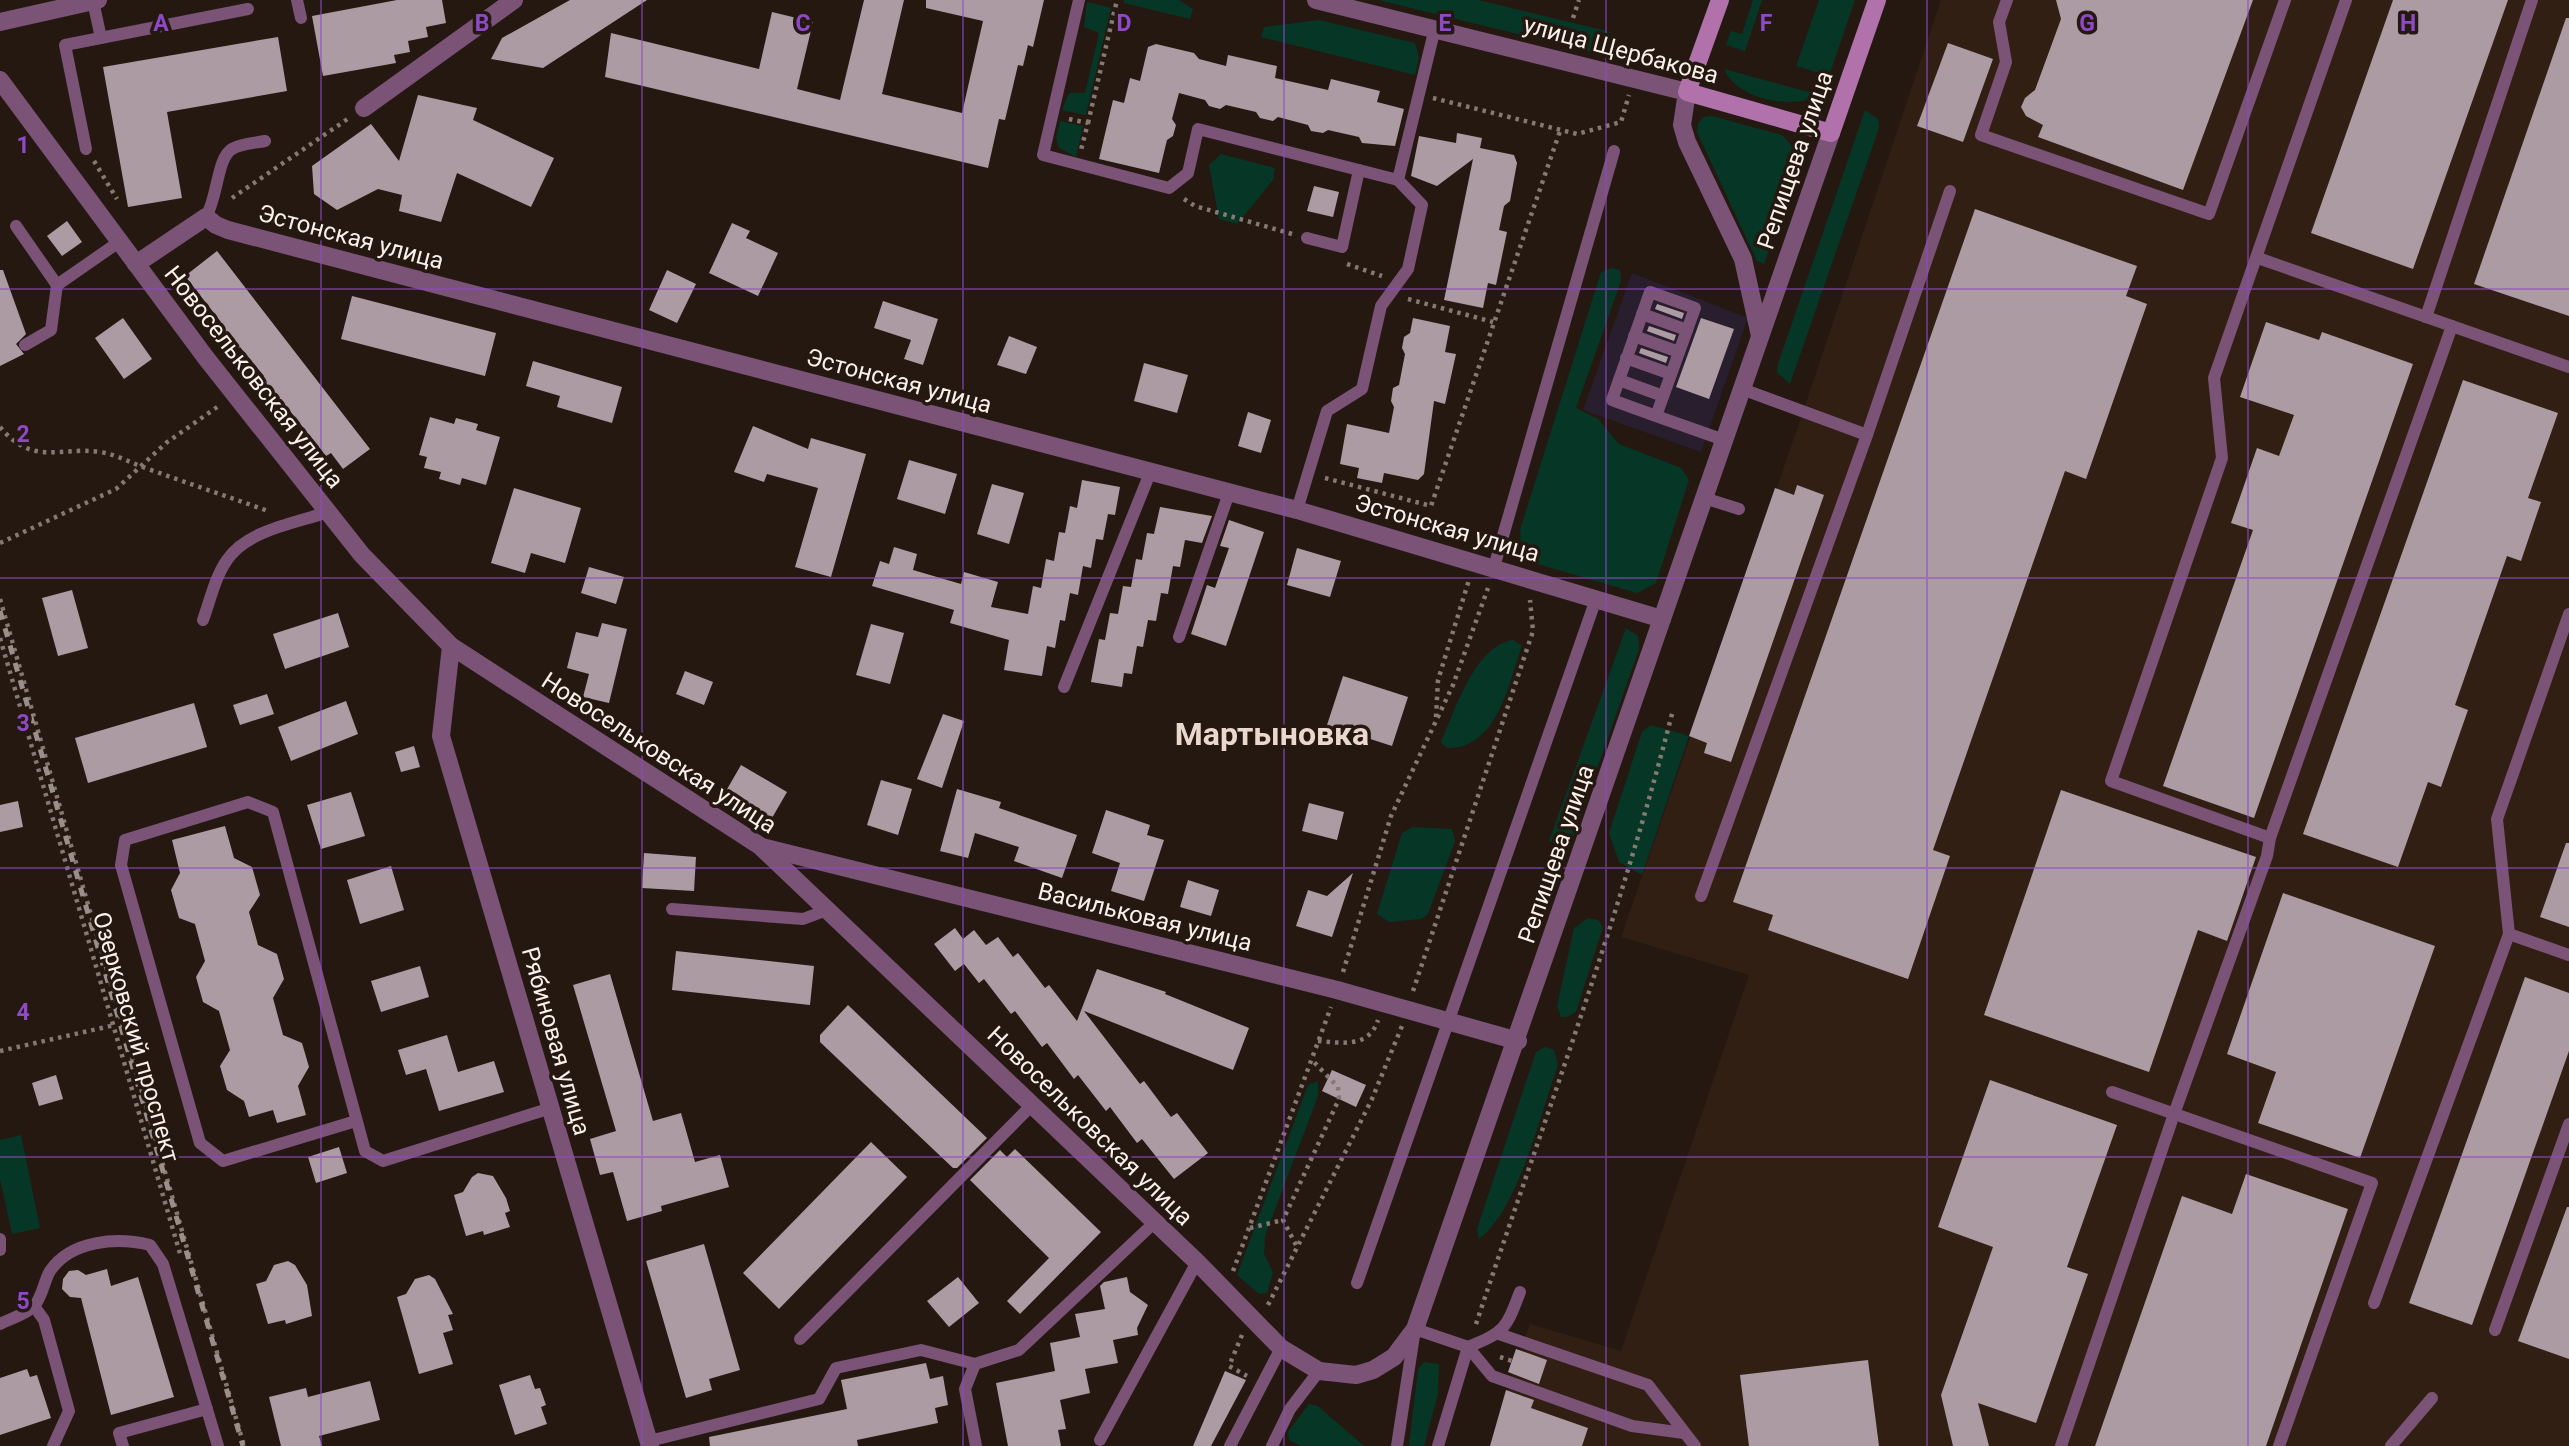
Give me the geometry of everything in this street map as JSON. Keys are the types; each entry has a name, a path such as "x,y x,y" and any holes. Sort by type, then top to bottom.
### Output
{"street":[{"path":"0,22 96,0"},
{"path":"364,108 514,0"},
{"name":"улица Щербакова","path":"1316,0 1687,92 1830,133"},
{"name":"Репищева улица","path":"1720,0 1687,92 1682,125 1687,142 1743,259 1760,336"},
{"name":"Репищева улица","path":"1373,1370 1394,1357 1415,1329 1518,1041 1877,0"},
{"name":"Новосельковская улица","path":"0,80 235,395 362,555 451,646 760,846 1197,1262 1281,1348 1319,1371 1356,1375 1373,1370"},
{"path":"136,264 206,217"},
{"name":"Эстонская улица","path":"206,217 229,230 1297,510 1486,564 1662,619"},
{"name":"Рябиновая улица","path":"451,646 441,736 650,1444"},
{"name":"Васильковая улица","path":"760,846 1337,990 1518,1041"}],"lane":[{"path":"96,0 101,37"},
{"path":"297,0 301,18"},
{"path":"1079,0 1043,155 1169,188 1188,173 1198,130 1398,180 1422,205 1408,270 1381,306 1362,389 1326,411 1297,510"},
{"path":"2007,0 1999,22 2006,62 1981,135 2209,214 2284,0"},
{"path":"2270,838 2110,781 2222,458 2214,378 2346,0"},
{"path":"2426,317 2532,0"},
{"path":"86,149 65,45 248,9"},
{"path":"1398,180 1435,28"},
{"path":"206,217 218,188 222,159 233,148 265,141"},
{"path":"1486,564 1614,151"},
{"path":"1307,238 1342,247 1359,170"},
{"path":"1701,896 1867,435 1950,191"},
{"path":"16,226 57,285 51,330 25,345"},
{"path":"57,285 119,242"},
{"path":"2258,258 2569,367"},
{"path":"1657,416 1695,308 1650,292 1612,400 1724,440"},
{"path":"1642,314 1687,330"},
{"path":"2061,1446 2174,1114 2267,856 2270,838 2452,326"},
{"path":"1634,336 1679,352"},
{"path":"1626,358 1671,374"},
{"path":"1619,380 1664,396"},
{"path":"1742,389 1867,435"},
{"path":"1064,687 1150,473"},
{"path":"1179,637 1229,493"},
{"path":"1704,498 1739,509"},
{"path":"202,620 225,562 235,550 254,537 328,512"},
{"path":"1357,1283 1596,598"},
{"path":"2374,1303 2509,934 2497,819 2569,614"},
{"path":"356,1121 223,1161 200,1143 121,865 125,840 248,802 273,811 365,1152 383,1161 551,1108"},
{"path":"672,909 803,919 827,910"},
{"path":"2509,934 2569,955"},
{"path":"2112,1092 2372,1183 2279,1446"},
{"path":"800,1339 1032,1105"},
{"path":"2495,1330 2569,1124"},
{"path":"650,1444 819,1399 836,1368 921,1350 975,1364 1019,1350 1155,1222"},
{"path":"0,1239 0,1250"},
{"path":"0,1324 34,1306 51,1270 67,1255 92,1245 125,1239 150,1245 163,1264 218,1446"},
{"path":"1100,1440 1197,1262"},
{"path":"1468,1347 1499,1335 1510,1318 1520,1292"},
{"path":"34,1306 44,1320 69,1411 53,1446"},
{"path":"1397,1446 1415,1329 1468,1347 1492,1376 1632,1426 1684,1433"},
{"path":"1499,1335 1648,1385 1695,1446"},
{"path":"1438,1446 1468,1347"},
{"path":"1230,1446 1281,1348"},
{"path":"975,1364 965,1389 976,1446"},
{"path":"1272,1446 1290,1409 1319,1371"},
{"path":"2391,1446 2432,1398"},
{"path":"122,1446 119,1433 207,1409"}],"path":[{"path":"1078,164 1117,0"},
{"path":"1573,18 1580,0"},
{"path":"1418,95 1577,134 1621,122 1629,94"},
{"path":"206,217 364,108"},
{"path":"1051,115 1088,123"},
{"path":"1309,474 1431,506 1560,131"},
{"path":"1169,188 1195,206 1307,238"},
{"path":"1342,247 1346,263 1398,282 1408,301 1493,322"},
{"path":"0,543 116,489 139,466 235,395"},
{"path":"0,427 9,438 28,449 70,454 96,451 118,455 139,466 275,514 289,525"},
{"path":"1436,722 1438,680 1462,594 1486,564"},
{"path":"1226,1291 1337,990 1391,816 1476,630 1486,564"},
{"path":"1264,1312 1372,1099 1407,1009 1533,631 1532,606 1521,575"},
{"path":"0,599 244,1446"},
{"name":"Озерковский проспект","path":"0,638 183,1262"},
{"path":"1468,1347 1604,944 1654,786 1673,710"},
{"path":"1318,1041 1355,1044 1374,1031 1384,1003"},
{"path":"0,1051 115,1025"},
{"path":"1283,1220 1339,1099 1338,1087 1311,1059"},
{"path":"1283,1220 1296,1245"},
{"path":"1249,1228 1283,1220"},
{"path":"1244,1331 1229,1366 1250,1378 1244,1389"}],"shaded area":[{"path":"1941,0 2569,0 2569,1446 1490,1446 1513,1373 1508,1372 1516,1349 1520,1350 1530,1324 1621,1351 1749,975 1621,937 1803,412"},
{"path":"1632,273 1748,318 1701,452 1583,410"}],"green space":[{"path":"1124,0 1179,0 1193,9 1190,19 1124,3"},
{"path":"1378,0 1478,0 1607,31 1618,41 1624,60"},
{"path":"1753,0 1762,0 1745,51 1726,45 1731,31 1742,34"},
{"path":"1819,0 1855,0 1829,76 1796,66"},
{"path":"1087,2 1111,8 1086,115 1062,110 1069,93 1085,93 1099,33 1084,27"},
{"path":"1319,20 1415,43 1419,57 1415,75 1261,37 1264,27"},
{"path":"1724,69 1820,95 1795,102 1767,99 1741,88 1731,80"},
{"path":"1865,110 1878,119 1879,128 1790,384 1777,372 1778,364"},
{"path":"1712,116 1782,135 1797,151 1796,174 1764,264 1757,261 1697,132 1698,123 1704,117"},
{"path":"1060,121 1083,126 1076,157 1059,148 1056,138"},
{"path":"1221,154 1275,168 1273,180 1237,224 1219,219 1209,165"},
{"path":"1611,268 1620,270 1621,281 1576,408 1598,419 1619,444 1681,468 1689,480 1656,583 1637,593 1531,562 1521,552 1520,530 1601,272"},
{"path":"1626,628 1638,636 1639,649 1569,849 1549,841"},
{"path":"1513,640 1522,646 1498,712 1478,738 1464,745 1447,748 1441,742 1477,667 1487,654 1499,645"},
{"path":"1651,725 1689,736 1642,875 1619,862 1609,833 1642,732"},
{"path":"1413,827 1452,829 1455,841 1428,914 1421,919 1389,922 1377,914 1402,833"},
{"path":"1588,918 1598,920 1603,927 1576,1012 1561,1017 1557,1006 1574,928"},
{"path":"1545,1047 1554,1050 1558,1065 1536,1133 1517,1184 1505,1207 1479,1239 1477,1229 1536,1052"},
{"path":"1318,1081 1318,1096 1265,1236 1264,1254 1273,1272 1267,1293 1259,1294 1237,1275 1308,1085"},
{"path":"21,1135 40,1228 12,1234 0,1179 0,1140"},
{"path":"1424,1362 1439,1364 1438,1394 1424,1446 1409,1446 1418,1369"},
{"path":"1309,1404 1318,1406 1364,1446 1301,1446 1289,1440 1288,1432"}],"building":[{"path":"397,0 442,0 446,23 426,27 428,37 408,41 410,52 394,55 396,63 323,76 312,16"},
{"path":"570,0 647,0 543,68 491,59 502,38"},
{"path":"864,0 904,0 882,94 962,113 983,21 926,8 926,0 1044,0 1033,47 1028,45 1023,66 1018,65 1005,120 999,119 988,168 605,77 611,33 759,69 772,12 813,22 797,89 840,100"},
{"path":"2056,0 2253,0 2183,190 2038,137 2043,125 2026,116 2021,107 2025,98 2035,90 2061,19"},
{"path":"2393,0 2508,0 2413,269 2311,233"},
{"path":"2566,18 2569,18 2569,316 2474,284"},
{"path":"278,37 287,91 167,112 182,198 128,207 103,67"},
{"path":"1948,43 1993,59 1963,142 1917,126"},
{"path":"1156,44 1194,53 1199,59 1226,66 1228,55 1277,66 1275,78 1328,90 1331,79 1380,91 1377,102 1404,109 1395,146 1362,143 1359,137 1328,130 1323,133 1311,131 1308,125 1278,117 1273,121 1260,118 1256,112 1226,105 1220,109 1209,106 1205,100 1179,93 1172,119 1176,125 1173,136 1167,140 1159,173 1099,159 1113,100 1124,103 1130,78 1140,81 1148,47"},
{"path":"418,95 477,108 473,120 554,158 531,207 457,173 441,222 399,211 402,195 378,189 337,210 314,194 312,166 371,124 399,161"},
{"path":"1457,133 1482,138 1480,148 1514,155 1517,163 1510,201 1504,206 1499,230 1507,232 1496,285 1488,283 1483,308 1444,300 1473,159 1437,186 1411,176 1419,136 1456,143"},
{"path":"1314,186 1339,192 1333,217 1307,211"},
{"path":"1975,209 2137,266 2126,296 2147,304 2086,479 2065,471 1933,850 1950,856 1908,979 1768,930 1773,915 1733,902"},
{"path":"67,221 82,242 62,256 47,236"},
{"path":"732,223 750,231 746,238 778,253 758,296 709,273"},
{"path":"217,251 370,449 343,469 331,453 326,456 282,401 278,404 259,380 264,376 240,347 236,350 217,326 221,322 185,276"},
{"path":"0,270 3,270 26,334 16,344 24,354 0,366"},
{"path":"667,270 696,284 677,323 649,310"},
{"path":"352,296 496,333 485,376 341,339"},
{"path":"883,301 938,319 923,365 904,359 911,340 874,328"},
{"path":"1657,304 1684,313 1682,319 1655,309"},
{"path":"123,318 152,359 124,379 95,338"},
{"path":"1413,318 1450,326 1445,352 1456,354 1445,404 1434,401 1424,474 1418,480 1384,473 1382,483 1357,478 1359,468 1340,464 1347,424 1389,433 1394,407 1391,401 1393,388 1399,385 1405,354 1402,348 1404,337 1410,333"},
{"path":"1701,318 1734,329 1709,399 1676,387"},
{"path":"2266,322 2319,340 2322,332 2413,364 2254,818 2163,786 2253,530 2231,523 2257,448 2279,456 2294,415 2240,397"},
{"path":"1649,326 1676,335 1674,341 1647,331"},
{"path":"1009,336 1037,347 1026,374 997,365"},
{"path":"1641,348 1668,357 1666,363 1639,353"},
{"path":"533,361 622,387 612,423 557,407 560,396 526,386"},
{"path":"1144,363 1188,375 1177,413 1134,401"},
{"path":"2463,380 2558,413 2528,498 2541,502 2521,561 2507,556 2455,705 2468,710 2441,787 2428,782 2398,867 2303,834"},
{"path":"1248,412 1271,420 1261,453 1238,446"},
{"path":"430,417 454,424 456,418 478,424 476,430 500,437 486,485 462,478 460,485 439,479 441,472 424,468 427,457 419,455"},
{"path":"753,426 808,449 811,438 866,454 831,577 795,567 818,488 767,474 764,482 734,472"},
{"path":"909,460 957,474 945,514 897,499"},
{"path":"1082,480 1120,487 1115,515 1108,514 1103,540 1096,539 1091,568 1083,566 1078,595 1070,593 1065,621 1060,620 1055,648 1047,646 1042,676 1004,670 1009,640 950,623 954,610 872,586 880,561 889,564 894,547 917,554 913,570 961,584 964,572 998,582 991,607 1028,614 1033,586 1041,588 1046,559 1054,561 1059,532 1065,533 1070,506 1077,508"},
{"path":"992,484 1024,493 1009,544 977,534"},
{"path":"1797,485 1824,495 1731,762 1704,753 1707,743 1689,736 1775,488 1794,495"},
{"path":"514,488 581,508 565,563 531,553 525,573 491,563"},
{"path":"1160,507 1212,516 1202,543 1185,540 1180,567 1173,566 1168,594 1161,593 1156,621 1148,620 1143,647 1137,646 1132,674 1124,673 1122,687 1091,682 1099,639 1105,640 1110,613 1118,614 1123,586 1131,587 1136,559 1142,560 1147,533 1154,534"},
{"path":"1229,520 1264,532 1226,646 1191,634 1207,585 1215,588 1229,548 1220,546"},
{"path":"1297,548 1341,561 1330,597 1287,585"},
{"path":"589,567 624,577 616,604 581,593"},
{"path":"72,590 88,648 58,656 42,598"},
{"path":"338,613 349,647 285,669 273,634"},
{"path":"602,623 627,629 609,703 583,697 589,674 567,668 576,632 598,637"},
{"path":"871,624 904,633 890,684 856,675"},
{"path":"685,671 713,682 704,705 676,694"},
{"path":"1343,676 1408,697 1392,746 1327,725"},
{"path":"267,694 274,714 240,725 233,705"},
{"path":"346,701 358,734 291,761 278,727"},
{"path":"194,703 207,747 88,783 75,738"},
{"path":"943,714 964,721 942,788 917,779"},
{"path":"414,746 420,767 401,772 395,752"},
{"path":"741,765 787,792 772,818 726,791"},
{"path":"881,780 912,789 898,835 867,825"},
{"path":"957,789 1001,802 999,808 1077,835 1062,878 1014,861 1019,847 975,833 968,858 940,851"},
{"path":"2061,790 2256,857 2227,941 2198,930 2149,1072 1984,1015"},
{"path":"351,792 365,836 321,849 307,805"},
{"path":"18,801 23,827 0,832 0,805"},
{"path":"1309,803 1344,812 1337,840 1302,831"},
{"path":"1106,810 1150,825 1147,835 1164,840 1144,901 1111,891 1120,863 1092,853"},
{"path":"225,826 234,858 252,867 260,895 249,912 258,945 277,954 284,979 273,998 283,1035 302,1043 309,1067 298,1086 306,1115 277,1123 273,1110 249,1117 244,1101 227,1090 220,1066 230,1050 219,1011 203,1002 196,977 205,961 195,924 179,918 171,890 180,873 172,840"},
{"path":"2566,843 2569,843 2569,927 2540,917"},
{"path":"644,853 696,857 694,891 642,888"},
{"path":"391,866 404,910 360,924 347,880"},
{"path":"1353,873 1332,937 1296,926 1308,890 1327,896"},
{"path":"1188,880 1219,890 1211,916 1180,907"},
{"path":"2283,893 2435,946 2360,1158 2258,1123 2276,1072 2227,1054"},
{"path":"955,928 963,939 974,930 986,945 998,937 1013,957 1018,953 1045,988 1049,985 1077,1021 1097,969 1166,992 1165,994 1249,1028 1233,1070 1084,1011 1140,1084 1144,1081 1171,1117 1177,1113 1208,1153 1174,1179 1142,1139 1137,1143 1110,1107 1106,1111 1078,1075 1074,1079 1047,1043 1042,1047 1015,1011 1011,1014 984,979 979,983 964,964 955,971 934,944"},
{"path":"676,951 814,966 810,1005 672,990"},
{"path":"420,966 429,997 381,1012 371,981"},
{"path":"610,974 653,1121 681,1113 695,1162 720,1155 729,1187 661,1206 662,1211 627,1221 613,1172 600,1175 590,1139 616,1131 573,985"},
{"path":"2525,977 2569,993 2569,1051 2472,1325 2409,1303"},
{"path":"848,1005 987,1138 957,1168 953,1168 820,1042 820,1035"},
{"path":"447,1035 458,1072 494,1061 504,1092 439,1111 426,1069 406,1075 398,1050"},
{"path":"1332,1070 1366,1085 1356,1107 1322,1091"},
{"path":"56,1075 63,1099 39,1106 32,1083"},
{"path":"1990,1080 2117,1125 2067,1267 2088,1274 2036,1423 1978,1403 1989,1446 1953,1446 1941,1395 1993,1247 1938,1227"},
{"path":"871,1142 907,1177 779,1309 743,1273"},
{"path":"339,1147 347,1173 316,1183 308,1157"},
{"path":"1015,1149 1101,1232 1020,1314 1007,1301 1049,1258 970,1180 1000,1150 1007,1157"},
{"path":"478,1173 493,1176 506,1198 510,1211 505,1213 510,1227 484,1235 483,1231 466,1236 454,1195 463,1192 472,1177"},
{"path":"2246,1174 2348,1209 2266,1446 2095,1446 2182,1196 2232,1214"},
{"path":"2569,1207 2569,1359 2518,1341"},
{"path":"704,1244 740,1370 709,1379 712,1390 686,1398 646,1261"},
{"path":"288,1261 295,1265 307,1285 312,1316 286,1324 285,1320 268,1324 256,1284 266,1281 274,1265"},
{"path":"107,1269 111,1286 138,1277 174,1397 111,1415 81,1298 70,1297 62,1289 63,1279 69,1271 78,1270 86,1275"},
{"path":"429,1275 435,1279 453,1314 448,1315 453,1330 443,1333 453,1364 419,1374 397,1297 406,1294 415,1279"},
{"path":"958,1277 979,1303 949,1327 927,1301"},
{"path":"1127,1277 1130,1292 1148,1305 1137,1328 1138,1335 1113,1340 1118,1363 1085,1369 1090,1393 1060,1400 1066,1429 1058,1430 1061,1446 1008,1446 996,1383 1055,1371 1050,1343 1080,1337 1075,1314 1105,1309 1100,1286 1104,1282"},
{"path":"1516,1349 1547,1360 1539,1384 1508,1372"},
{"path":"1868,1360 1879,1446 1749,1446 1740,1375"},
{"path":"926,1363 930,1379 943,1376 948,1405 935,1408 938,1423 857,1440 858,1446 710,1446 709,1437 847,1409 841,1380"},
{"path":"27,1369 30,1377 37,1375 51,1418 0,1435 0,1378"},
{"path":"1225,1371 1246,1380 1211,1446 1193,1446"},
{"path":"530,1375 535,1389 540,1388 546,1405 541,1407 547,1424 515,1435 499,1385"},
{"path":"370,1381 380,1420 319,1436 322,1446 281,1446 269,1397 306,1388 308,1397"},
{"path":"1506,1390 1534,1400 1531,1408 1588,1428 1582,1446 1490,1446"}],"railway":[{"path":"0,611 243,1446"}],"district":[{"name":"Мартыновка","path":"1272,734"}]}
